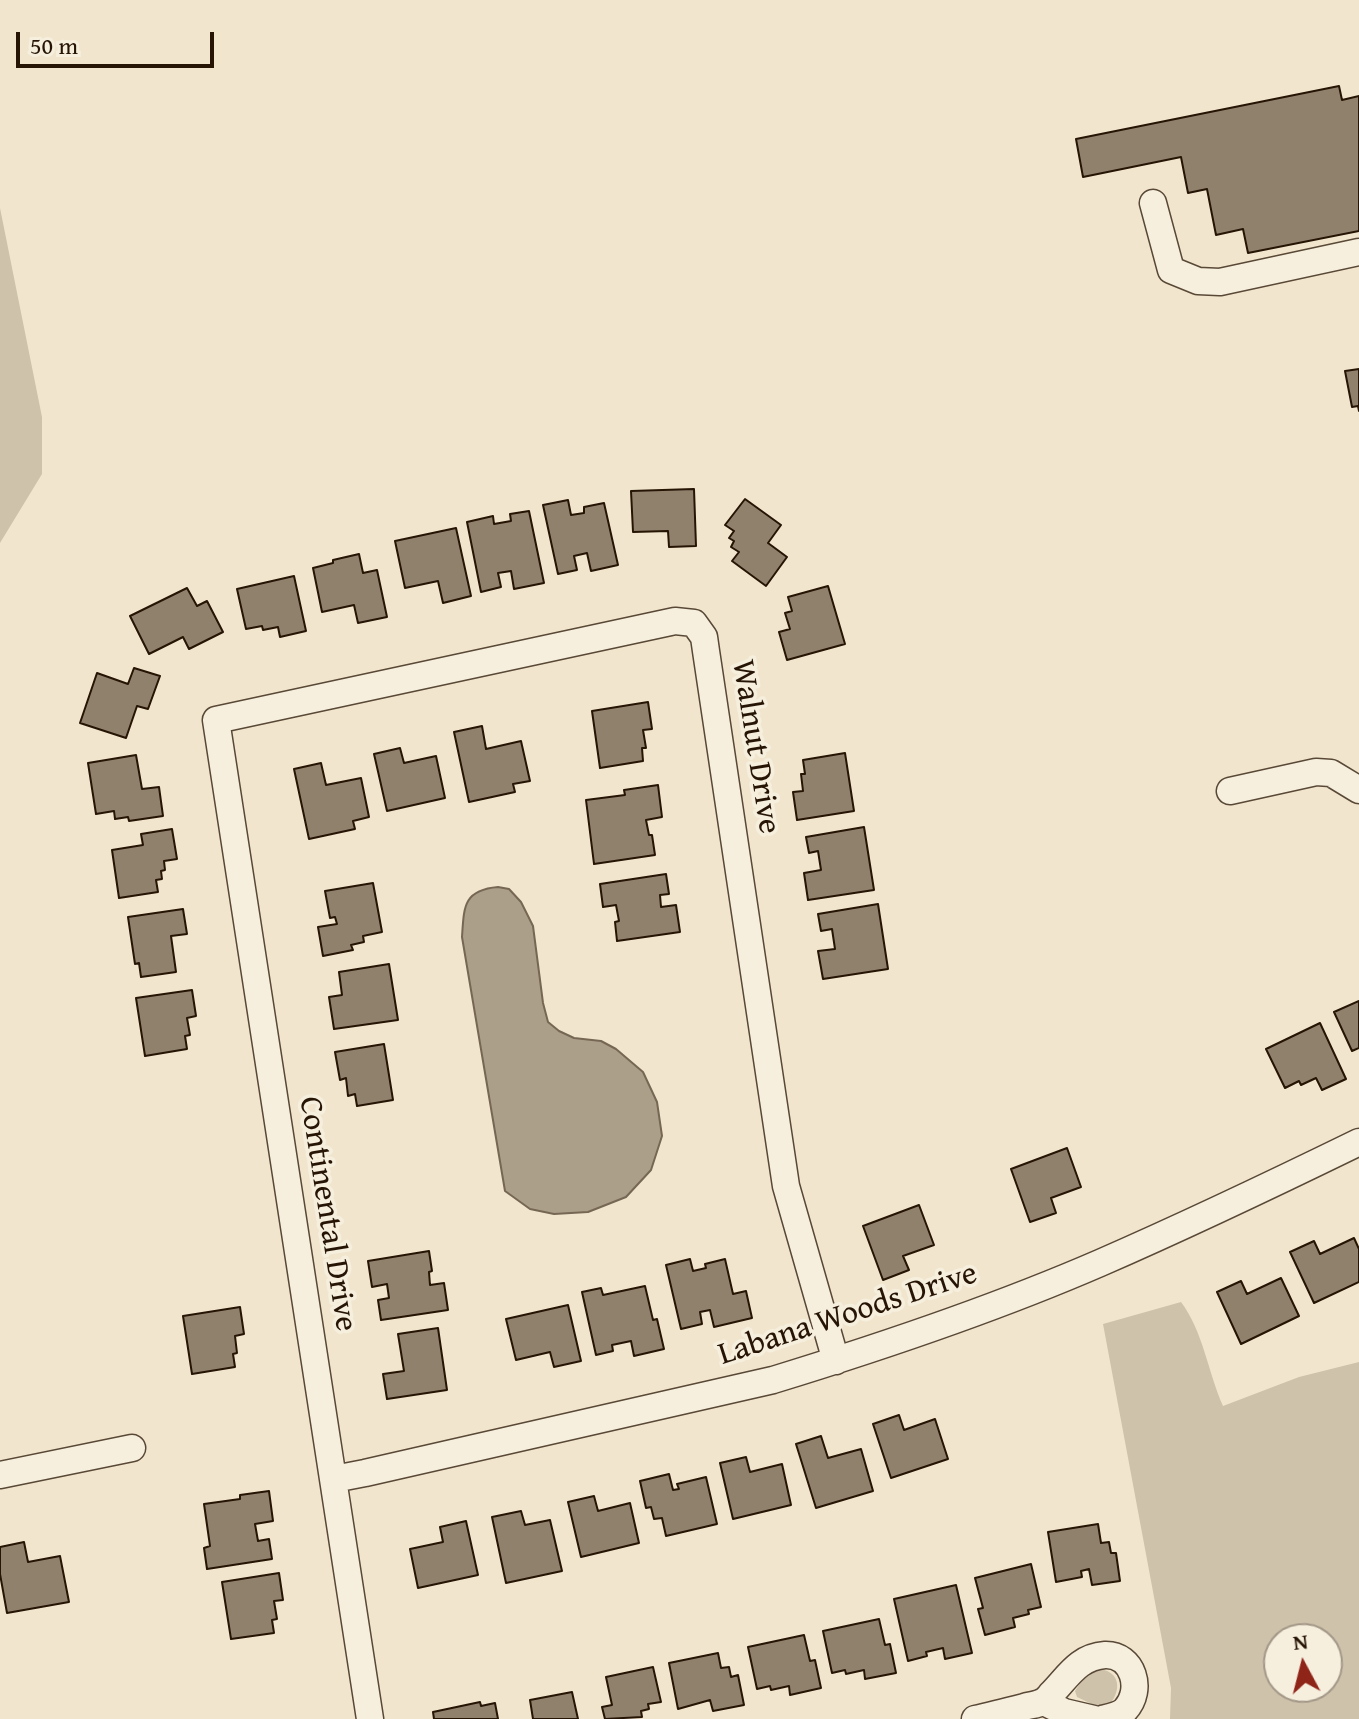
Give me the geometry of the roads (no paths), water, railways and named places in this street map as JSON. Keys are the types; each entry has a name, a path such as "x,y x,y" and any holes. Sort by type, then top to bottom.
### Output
{"street":[{"path":"1153,203 1171,270 1198,281 1220,282 1359,252"},
{"name":"Walnut Drive","path":"216,720 675,621 694,623 704,637 786,1186 836,1361"},
{"name":"Continental Drive","path":"216,720 370,1719"},
{"path":"1230,791 1316,772 1331,773 1359,790"},
{"name":"Labana Woods Drive","path":"334,1479 773,1380 836,1361 927,1331 1098,1264 1359,1142"},
{"path":"0,1475 132,1448"},
{"path":"975,1719 1044,1702 1073,1667 1095,1656 1109,1655 1125,1662 1136,1683 1126,1710 1102,1719"},
{"path":"1044,1702 1064,1712 1094,1719"}]}
